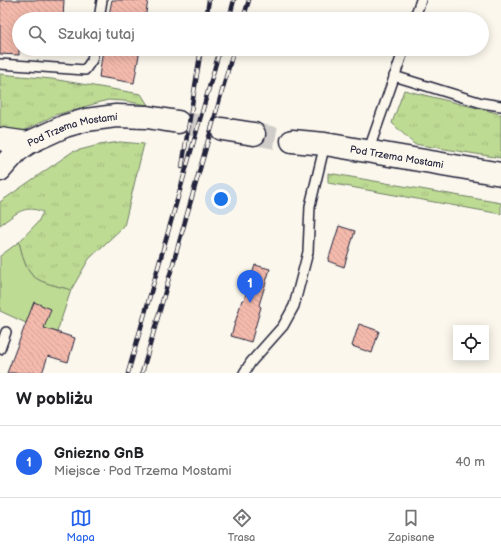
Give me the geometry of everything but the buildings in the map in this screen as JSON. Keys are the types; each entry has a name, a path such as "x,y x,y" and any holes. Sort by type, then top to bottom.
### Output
{"street":[{"name":"Pod Trzema Mostami","path":"0,170 11,147 65,126 86,120 116,116 147,117 178,122"},
{"path":"222,128 254,134"},
{"name":"Pod Trzema Mostami","path":"292,141 325,144 501,174"}],"lane":[{"path":"100,12 102,0"},
{"path":"417,12 421,0"},
{"path":"0,64 84,70 92,60 93,56"},
{"path":"368,152 401,56"},
{"path":"394,76 482,102 501,106"},
{"path":"244,373 251,362 282,326 294,306 308,252 310,206 325,144"},
{"path":"0,349 6,332"}],"green space":[{"path":"0,74 52,79 141,94 148,105 108,100 55,115 23,131 7,131 0,129"},
{"path":"404,90 501,114 501,158 414,144 392,123"},
{"path":"120,142 144,144 124,226 89,259 71,290 40,281 29,272 19,242 38,222 43,212 31,209 20,211 0,225 0,202 72,152 99,145"},
{"path":"328,173 501,203 501,214 328,183"},
{"path":"19,242 25,264 32,275 45,283 71,290 57,332 26,323 0,311 0,256"}],"tunnel":[{"path":"178,122 222,129"},
{"path":"254,134 292,141"}],"railway":[{"path":"207,12 209,0"},
{"path":"231,12 234,0"},
{"path":"245,12 249,0"},
{"path":"182,167 200,56"},
{"path":"128,373 218,56"},
{"path":"142,373 232,56"}],"place":[{"name":"Gniezno GnB","path":"250,303"}]}
